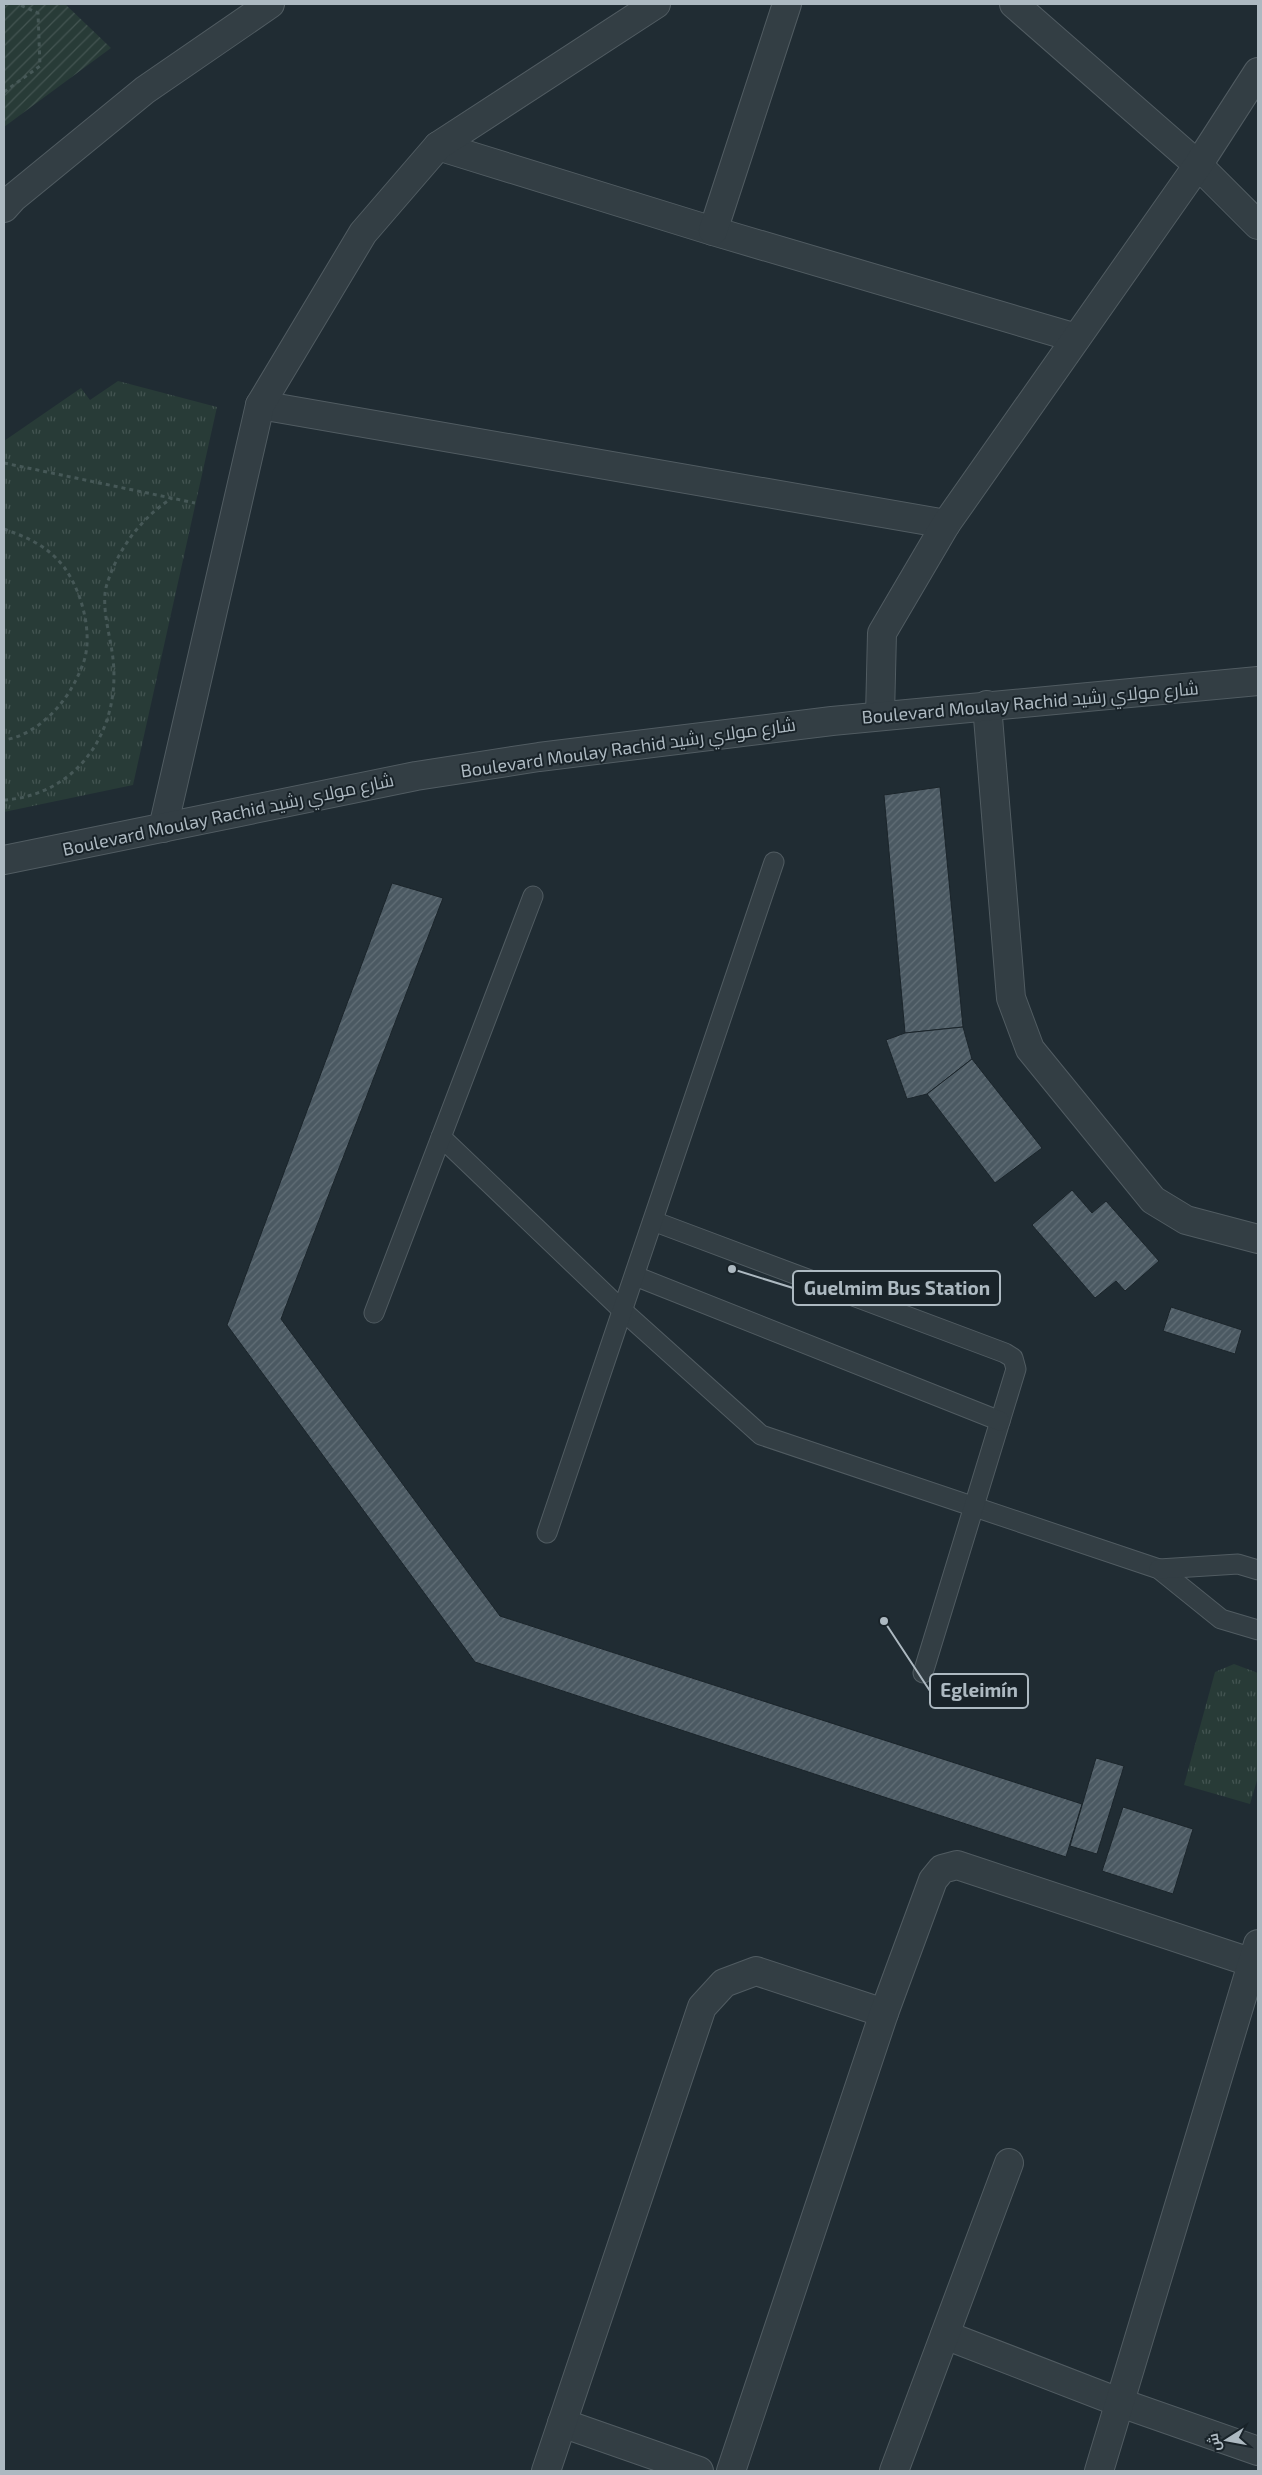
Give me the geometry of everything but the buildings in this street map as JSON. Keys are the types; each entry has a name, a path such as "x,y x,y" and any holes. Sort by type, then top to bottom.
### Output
{"street":[{"path":"4,208 13,198 145,90 270,4"},
{"path":"164,828 260,405 363,233 438,146 656,4"},
{"path":"713,231 787,4"},
{"path":"1014,4 1198,165 1258,225"},
{"path":"880,716 882,633 946,524 1198,165 1258,72"},
{"path":"438,146 713,231 1076,338"},
{"path":"260,405 946,524"},
{"name":"Boulevard Moulay Rachid شارع مولاي رشيد","path":"4,860 416,776 539,757 880,716 1258,681"},
{"path":"986,705 1011,998 1030,1049 1153,1200 1186,1220 1258,1239"},
{"path":"731,2471 884,2013 933,1880 942,1869 957,1865 1255,1953 1099,2471"},
{"path":"546,2471 702,2007 724,1983 756,1971 884,2013"},
{"path":"894,2471 1009,2163"},
{"path":"945,2335 1121,2403 1258,2451"},
{"path":"562,2423 699,2471"},
{"path":"1255,2471 1258,2461"}],"lane":[{"path":"547,1533 774,862"},
{"path":"374,1313 533,896"},
{"path":"441,1137 623,1311 761,1435 1159,1569 1221,1619 1258,1630"},
{"path":"653,1221 1010,1355 1015,1363 1016,1369 923,1673"},
{"path":"634,1276 1000,1421"},
{"path":"1159,1569 1238,1564 1258,1570"}],"path":[{"path":"4,92 40,66 38,13 18,4"},
{"path":"4,465 195,503"},
{"path":"4,800 44,791 74,772 96,747 108,721 114,688 114,660 107,618 106,585 122,551 138,526 153,510 172,498"},
{"path":"4,529 29,537 57,559 77,588 86,622 84,659 70,693 45,721 14,738 4,740"}],"green space":[{"path":"4,4 65,4 111,48 4,127"},
{"path":"118,381 217,407 133,785 4,812 4,441 81,388 90,400"},
{"path":"1234,1664 1258,1673 1258,1777 1250,1804 1184,1785 1215,1672"}],"place":[{"name":"Guelmim Bus Station","path":"732,1269"},
{"name":"Egleimín","path":"884,1621"}]}
